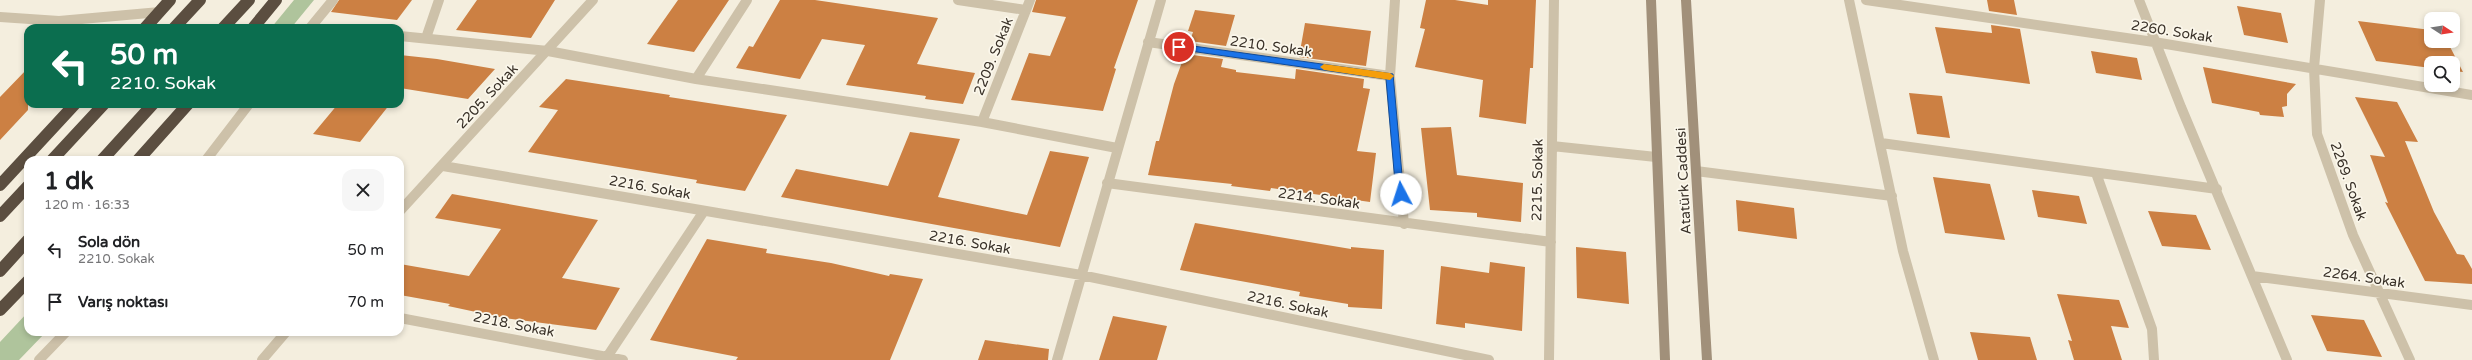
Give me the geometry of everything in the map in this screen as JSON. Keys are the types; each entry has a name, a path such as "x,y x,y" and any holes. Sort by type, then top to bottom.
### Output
{"highway":[{"path":"149,24 170,0"},
{"path":"160,12 176,0"},
{"path":"178,24 200,0"},
{"path":"227,24 249,0"},
{"path":"256,24 276,0"},
{"path":"27,156 71,108"},
{"path":"56,156 100,108"},
{"path":"106,156 149,108"},
{"path":"142,156 184,108"},
{"path":"0,185 24,159"},
{"path":"0,216 24,190"},
{"path":"0,271 24,244"},
{"path":"0,310 24,285"}],"main road":[{"name":"Atatürk Caddesi","path":"1651,0 1665,360"},
{"name":"Atatürk Caddesi","path":"1686,0 1707,360"}],"street":[{"path":"313,24 333,0"},
{"path":"426,38 439,0"},
{"name":"2205. Sokak","path":"404,207 443,166 593,0"},
{"path":"696,78 748,0"},
{"path":"958,0 1026,10"},
{"name":"2209. Sokak","path":"982,122 1030,0"},
{"path":"1057,360 1161,0"},
{"path":"1395,0 1390,76 1404,224"},
{"name":"2215. Sokak","path":"1549,360 1554,0"},
{"path":"1849,0 1881,143 1903,251 1934,360"},
{"name":"2260. Sokak","path":"1866,0 2154,42 2472,95"},
{"path":"2140,0 2154,42 2287,360"},
{"name":"2269. Sokak","path":"2320,0 2314,68 2317,134 2353,235 2410,360"},
{"path":"0,17 59,21 160,12"},
{"path":"404,36 548,51 696,78 982,122 1117,148"},
{"name":"2210. Sokak","path":"1148,42 1390,76"},
{"path":"209,156 246,108"},
{"path":"1881,143 2216,189"},
{"path":"1552,146 1656,157"},
{"name":"2216. Sokak","path":"443,166 1081,275 1489,360"},
{"path":"1696,171 1892,196"},
{"path":"2096,173 2152,329 2154,360"},
{"name":"2214. Sokak","path":"1107,183 1404,224 1551,242"},
{"path":"607,357 704,211"},
{"name":"2264. Sokak","path":"2252,276 2472,305"},
{"name":"2218. Sokak","path":"404,319 623,360"},
{"path":"39,360 62,336"},
{"path":"262,360 283,336"}],"green space":[{"path":"294,0 314,0 294,24 274,24"},
{"path":"24,316 24,336 42,336 19,360 0,360 0,342"}],"building":[{"path":"339,0 412,0 397,20 331,12"},
{"path":"477,0 555,0 531,38 456,30"},
{"path":"678,0 729,0 694,52 647,44"},
{"path":"780,0 815,0 938,18 917,64 975,73 963,104 925,99 926,96 846,85 865,45 822,39 800,79 736,68 749,46 753,47"},
{"path":"1036,0 1138,0 1114,68 1116,69 1103,111 1011,100 1029,53 1050,56 1066,17 1032,12"},
{"path":"1426,0 1455,0 1488,5 1488,0 1536,0 1533,68 1530,68 1526,124 1479,117 1483,80 1415,67 1425,29 1420,28"},
{"path":"1987,0 2014,0 2017,15 1989,11"},
{"path":"2237,6 2281,13 2288,43 2244,35"},
{"path":"1195,10 1235,15 1226,46 1190,41 1193,32 1188,31"},
{"path":"2358,21 2424,29 2424,48 2451,48 2455,56 2424,56 2424,67 2376,61"},
{"path":"1305,23 1371,31 1366,66 1299,57"},
{"path":"1991,25 2020,29 2030,84 1946,73 1935,27 1992,33"},
{"path":"2091,51 2137,58 2142,80 2096,73"},
{"path":"1185,54 1223,59 1221,67 1236,70 1236,72 1295,79 1296,69 1364,79 1363,88 1370,89 1357,151 1376,153 1370,202 1271,188 1270,191 1231,186 1232,184 1148,175 1156,141 1159,141 1174,84"},
{"path":"404,55 437,59 495,69 468,99 404,89"},
{"path":"2203,67 2296,84 2287,94 2287,106 2282,107 2284,117 2260,115 2259,112 2212,103"},
{"path":"24,72 24,108 28,108 28,110 0,140 0,97"},
{"path":"566,79 670,95 669,97 787,115 745,191 696,183 697,180 528,152 558,110 539,107"},
{"path":"1909,93 1942,96 1950,138 1917,134"},
{"path":"2355,97 2397,102 2418,142 2405,141 2434,212 2457,254 2464,255 2472,269 2472,284 2425,281 2385,202 2388,203 2370,155 2385,157"},
{"path":"335,108 387,108 360,142 313,134"},
{"path":"1451,127 1457,175 1523,183 1521,222 1477,217 1477,213 1430,210 1421,128"},
{"path":"910,132 960,139 938,197 1027,215 1050,151 1089,157 1060,247 781,197 796,169 888,186"},
{"path":"1933,177 1990,184 2005,240 1945,233"},
{"path":"2032,190 2079,196 2087,224 2038,217"},
{"path":"452,194 598,220 562,278 620,288 596,330 504,318 448,306 450,304 404,296 404,265 469,276 501,229 435,218"},
{"path":"1736,200 1794,208 1797,239 1738,231"},
{"path":"2148,211 2196,215 2211,250 2162,246"},
{"path":"1195,223 1351,249 1351,247 1384,250 1382,309 1348,307 1348,304 1299,296 1300,292 1180,270"},
{"path":"707,239 767,249 766,253 831,263 889,276 890,274 923,279 890,360 736,360 738,357 650,340"},
{"path":"1576,247 1626,252 1629,304 1577,298"},
{"path":"1490,262 1525,267 1522,331 1465,323 1465,328 1436,324 1441,266 1489,273"},
{"path":"2057,294 2119,300 2129,328 2111,326 2122,360 2074,360 2068,340 2072,341"},
{"path":"2311,315 2364,320 2382,357 2327,351"},
{"path":"1113,316 1167,326 1157,360 1099,360"},
{"path":"1970,332 2030,337 2037,360 1978,360"},
{"path":"985,340 1049,349 1048,360 978,360"}],"slow traffic":[{"path":"1324,67 1390,76"}],"route":[{"path":"1179,47 1390,76 1401,194"}]}
